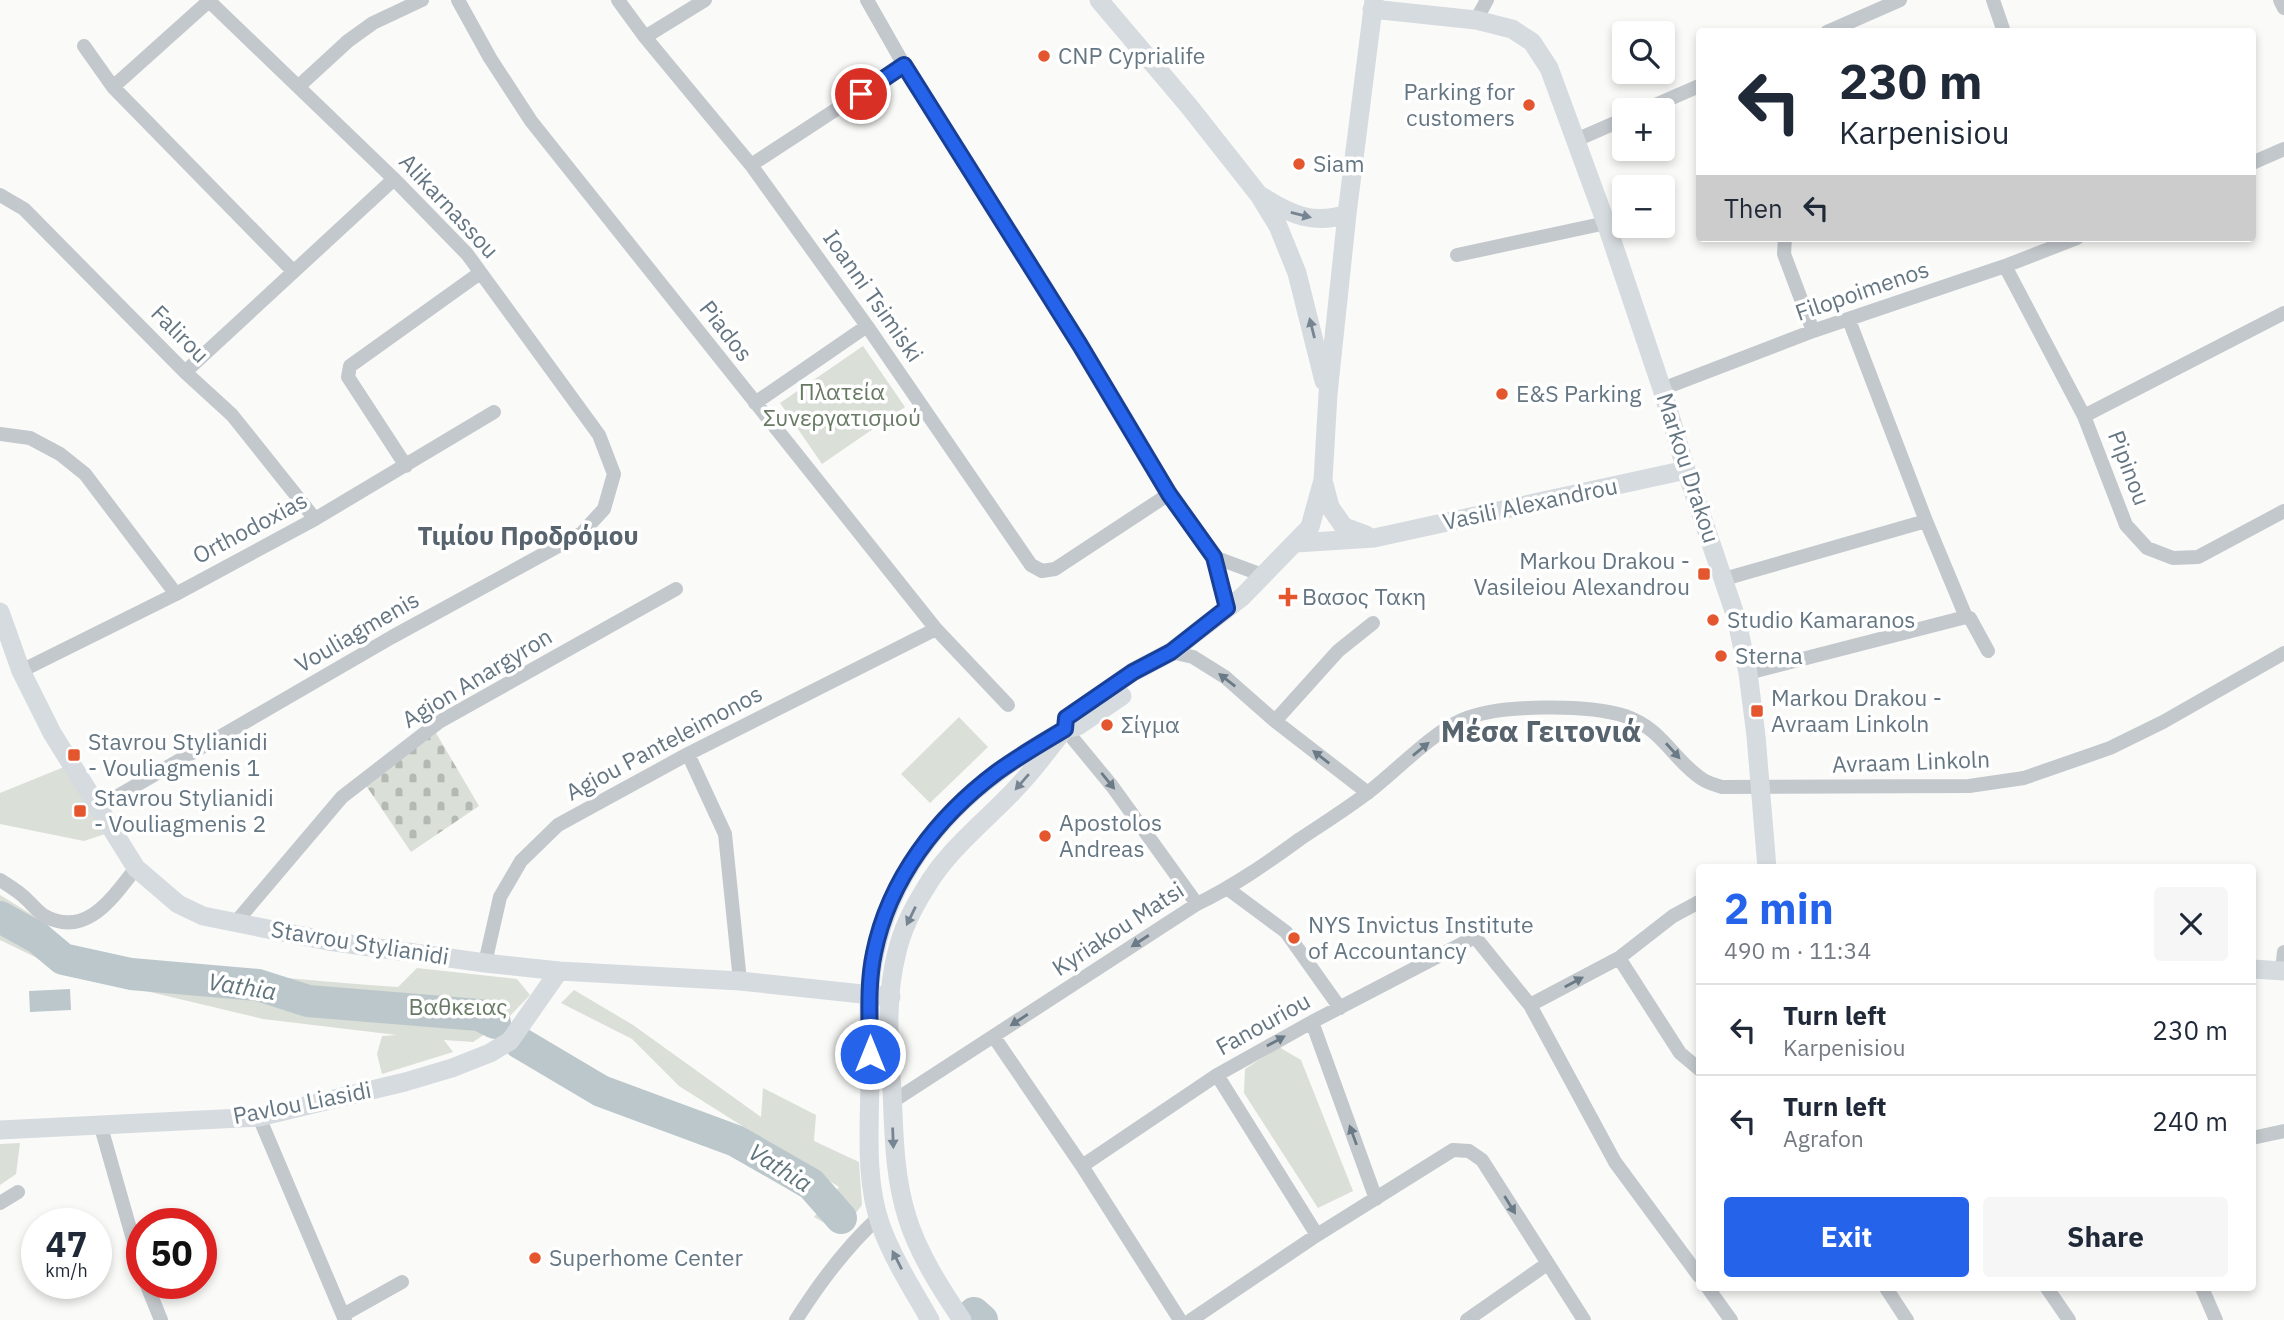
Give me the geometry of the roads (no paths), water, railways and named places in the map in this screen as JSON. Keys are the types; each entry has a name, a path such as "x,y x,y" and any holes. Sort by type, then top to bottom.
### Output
{"street":[{"path":"113,87 210,0"},
{"name":"Alikarnassou","path":"210,0 394,178 467,254 600,435 614,474"},
{"path":"299,86 348,41 373,23 422,0"},
{"name":"Piados","path":"458,0 490,58 531,121 936,629 1008,705"},
{"name":"Ioanni Tsimiski","path":"618,0 645,37 751,165 867,326 1031,565 1042,571 1055,569 1169,494"},
{"path":"645,37 705,0"},
{"path":"867,0 904,65 1080,345 1169,494 1214,557 1227,608"},
{"path":"1099,0 1188,105 1259,195 1278,226 1297,273 1328,394"},
{"path":"1476,20 1487,0"},
{"path":"1835,28 1900,0"},
{"path":"1993,0 2003,28"},
{"path":"2280,0 2284,8"},
{"path":"930,1320 895,1257 879,1217 873,1190 870,1153 869,994 874,953 891,898 915,856 947,817 997,772 1065,729 1078,726 1140,682 1163,657 1265,576 1310,527 1322,480 1328,394 1372,3"},
{"name":"Markou Drakou","path":"1372,3 1476,20 1513,29 1532,42 1549,68 1606,223 1736,617 1748,673 1767,864"},
{"path":"85,46 113,87 293,271"},
{"path":"751,165 904,65"},
{"path":"1672,98 1696,87"},
{"path":"1576,140 1612,124"},
{"path":"2256,161 2284,149"},
{"path":"186,372 394,178"},
{"name":"Falirou","path":"0,195 24,209 232,415 315,519"},
{"path":"1259,195 1287,212 1309,218 1328,220 1347,214"},
{"path":"1457,255 1606,223"},
{"path":"1785,242 1784,254 1813,331"},
{"name":"Filopoimenos","path":"1662,389 1813,331 2005,266 2067,242"},
{"name":"Pipinou","path":"2005,266 2084,416 2126,525 2147,548 2174,558 2198,557 2284,511"},
{"path":"405,466 348,377 348,371 350,366 399,329 481,273"},
{"path":"2084,416 2284,313"},
{"path":"1850,320 1926,522 1966,617 1970,618 1988,651"},
{"path":"755,403 867,326"},
{"name":"Orthodoxias","path":"21,671 176,594 315,519 494,412"},
{"path":"0,434 30,438 60,454 85,474 176,594"},
{"name":"Vasili Alexandrou","path":"1296,543 1374,538 1686,470"},
{"name":"Vouliagmenis","path":"97,808 392,637 582,533 604,509 614,474"},
{"path":"1322,480 1330,507 1344,527 1374,538"},
{"path":"1724,579 1926,522"},
{"path":"1214,557 1265,576"},
{"name":"Agion Anargyron","path":"236,922 342,797 439,722 676,589"},
{"name":"Stavrou Stylianidi","path":"0,612 21,671 52,733 136,868 178,904 203,916 328,941 485,963 559,971 740,981 891,997"},
{"path":"1748,673 1966,617"},
{"path":"1275,721 1338,651 1373,623"},
{"name":"Agiou Panteleimonos","path":"485,963 500,897 521,861 558,825 688,754 936,629"},
{"name":"Avraam Linkoln","path":"1368,793 1439,734 1461,720 1488,711 1536,708 1586,710 1623,716 1657,734 1687,767 1704,781 1722,788 1969,786 2024,778 2110,748 2163,722 2284,653"},
{"path":"1163,657 1193,657 1225,677 1275,721 1368,793"},
{"path":"1065,729 1112,786 1197,904"},
{"path":"962,1320 920,1250 907,1219 894,1161 889,1038 897,952 908,922 926,887 960,842 1021,783 1065,729"},
{"path":"688,754 724,834 740,981"},
{"name":"Kyriakou Matsi","path":"892,1102 1197,904 1228,889 1368,793"},
{"path":"0,880 22,894 42,914 62,922 81,921 104,908 136,868"},
{"path":"1228,889 1286,932 1340,1008"},
{"path":"1696,904 1674,916 1619,958 1530,1005 1615,1161 1696,1272"},
{"name":"Fanouriou","path":"1082,1166 1217,1074 1312,1021 1475,937 1530,1005"},
{"path":"1619,958 1680,1053 1696,1066"},
{"path":"2256,968 2283,964"},
{"name":"Pavlou Liasidi","path":"0,1130 259,1117 405,1082 490,1053 510,1041 559,971"},
{"path":"1312,1021 1376,1199"},
{"path":"993,1037 1082,1166 1180,1320"},
{"path":"1217,1074 1317,1235"},
{"path":"259,1117 344,1317 402,1282"},
{"path":"101,1127 126,1215"},
{"path":"2256,1137 2284,1131"},
{"path":"1191,1320 1317,1235 1452,1150 1469,1151 1482,1160 1584,1320"},
{"path":"0,1202 18,1192"},
{"path":"796,1320 820,1281 859,1235 879,1217"},
{"path":"1467,1320 1547,1264"},
{"path":"1710,1291 1731,1320"},
{"path":"1888,1291 1907,1320"},
{"path":"2049,1291 2069,1320"},
{"path":"2203,1291 2216,1320"},
{"path":"152,1299 160,1320"}],"waterway":[{"name":"Vathia","path":"0,917 38,938 63,959 131,974 258,985 308,1001 479,1015 495,1023"},
{"name":"Vathia","path":"520,1043 601,1091 736,1141 811,1184 841,1218"},
{"name":"Vathia","path":"974,1313 982,1320"}],"place":[{"name":"CNP Cyprialife","path":"1044,56"},
{"name":"Parking for customers","path":"1529,105"},
{"name":"Siam","path":"1299,164"},
{"name":"E&S Parking","path":"1502,394"},
{"name":"Markou Drakou - Vasileiou Alexandrou","path":"1704,574"},
{"name":"Βασος Τακη","path":"1288,597"},
{"name":"Studio Kamaranos","path":"1713,620"},
{"name":"Sterna","path":"1721,656"},
{"name":"Markou Drakou - Avraam Linkoln","path":"1757,711"},
{"name":"Σίγμα","path":"1107,725"},
{"name":"Stavrou Stylianidi - Vouliagmenis 1","path":"74,755"},
{"name":"Stavrou Stylianidi - Vouliagmenis 2","path":"80,811"},
{"name":"Apostolos Andreas","path":"1045,836"},
{"name":"NYS Invictus Institute of Accountancy","path":"1294,938"},
{"name":"Superhome Center","path":"535,1258"}],"district":[{"name":"Τιμίου Προδρόμου","path":"528,536"},
{"name":"Μέσα Γειτονιά","path":"1541,732"}],"park label":[{"name":"Πλατεία Συνεργατισμού","path":"842,405"},
{"name":"Βαθκειας","path":"458,1007"}]}
